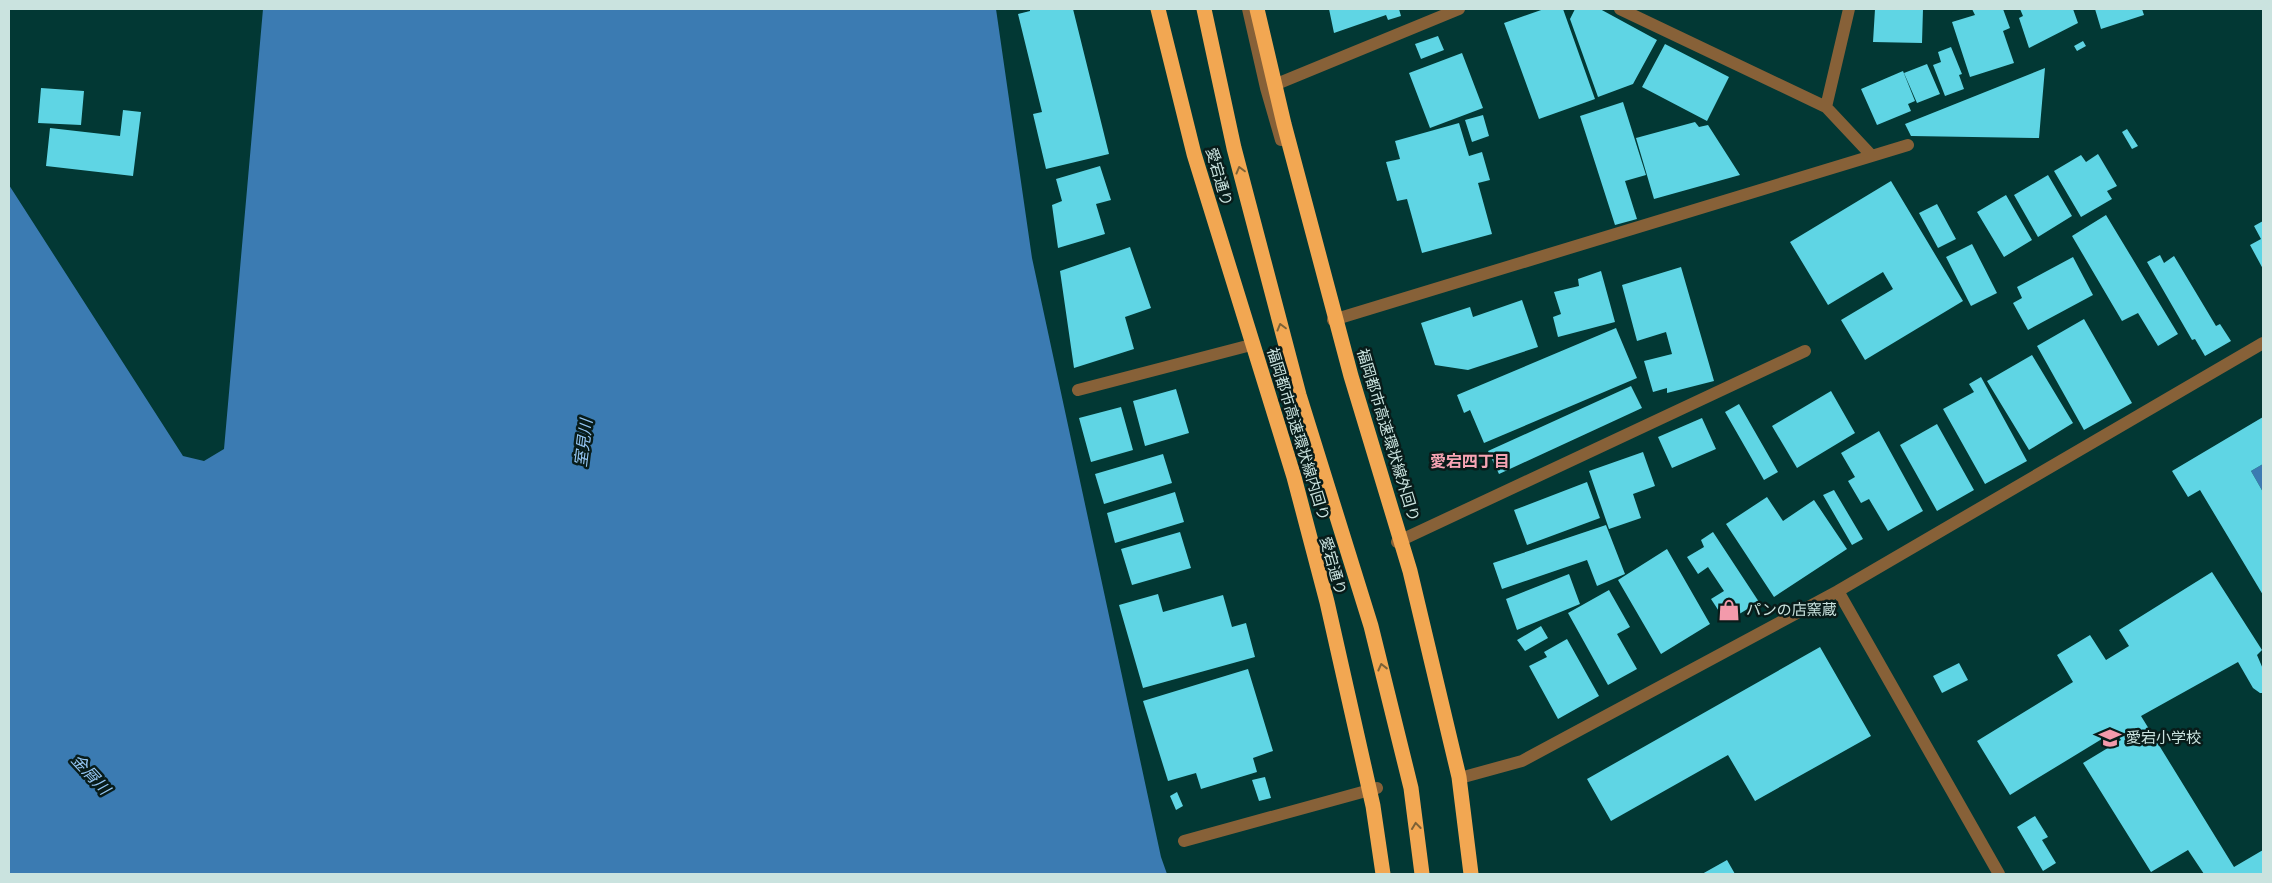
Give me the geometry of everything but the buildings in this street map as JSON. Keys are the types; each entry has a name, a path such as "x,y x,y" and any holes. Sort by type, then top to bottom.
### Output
{"highway":[{"name":"福岡都市高速環状線内回り","path":"1159,9 1194,154 1294,477 1325,592 1374,806 1383,874"},
{"path":"1204,9 1234,148 1299,395 1371,626 1411,788 1422,874"},
{"name":"福岡都市高速環状線外回り","path":"1257,9 1284,124 1351,376 1410,571 1459,777 1471,874"}],"street":[{"name":"愛宕通り","path":"1159,9 1182,106 1319,575 1377,788 1390,874"},
{"path":"1248,9 1266,88 1397,542 1460,778 1471,874"},
{"path":"1266,88 1459,9"},
{"path":"1620,9 1826,107 1872,156"},
{"path":"1826,107 1849,9"},
{"path":"1333,320 1908,145"},
{"path":"1460,778 1522,760 1838,591 2263,343"},
{"path":"1078,390 1251,345"},
{"path":"1397,542 1805,351"},
{"path":"1838,591 1999,874"},
{"path":"1184,842 1377,788"}],"water":[{"path":"263,9 996,9 1032,258 1161,857 1167,874 9,874 9,185 183,456 204,461 224,449"},
{"path":"2263,464 2263,492 2251,471"}],"place":[{"name":"パンの店窯蔵","path":"1729,610"},
{"name":"愛宕小学校","path":"2110,738"}],"district":[{"name":"愛宕四丁目","path":"1470,461"}],"water label":[{"name":"室見川","path":"583,443"},
{"name":"金屑川","path":"91,774"}]}
